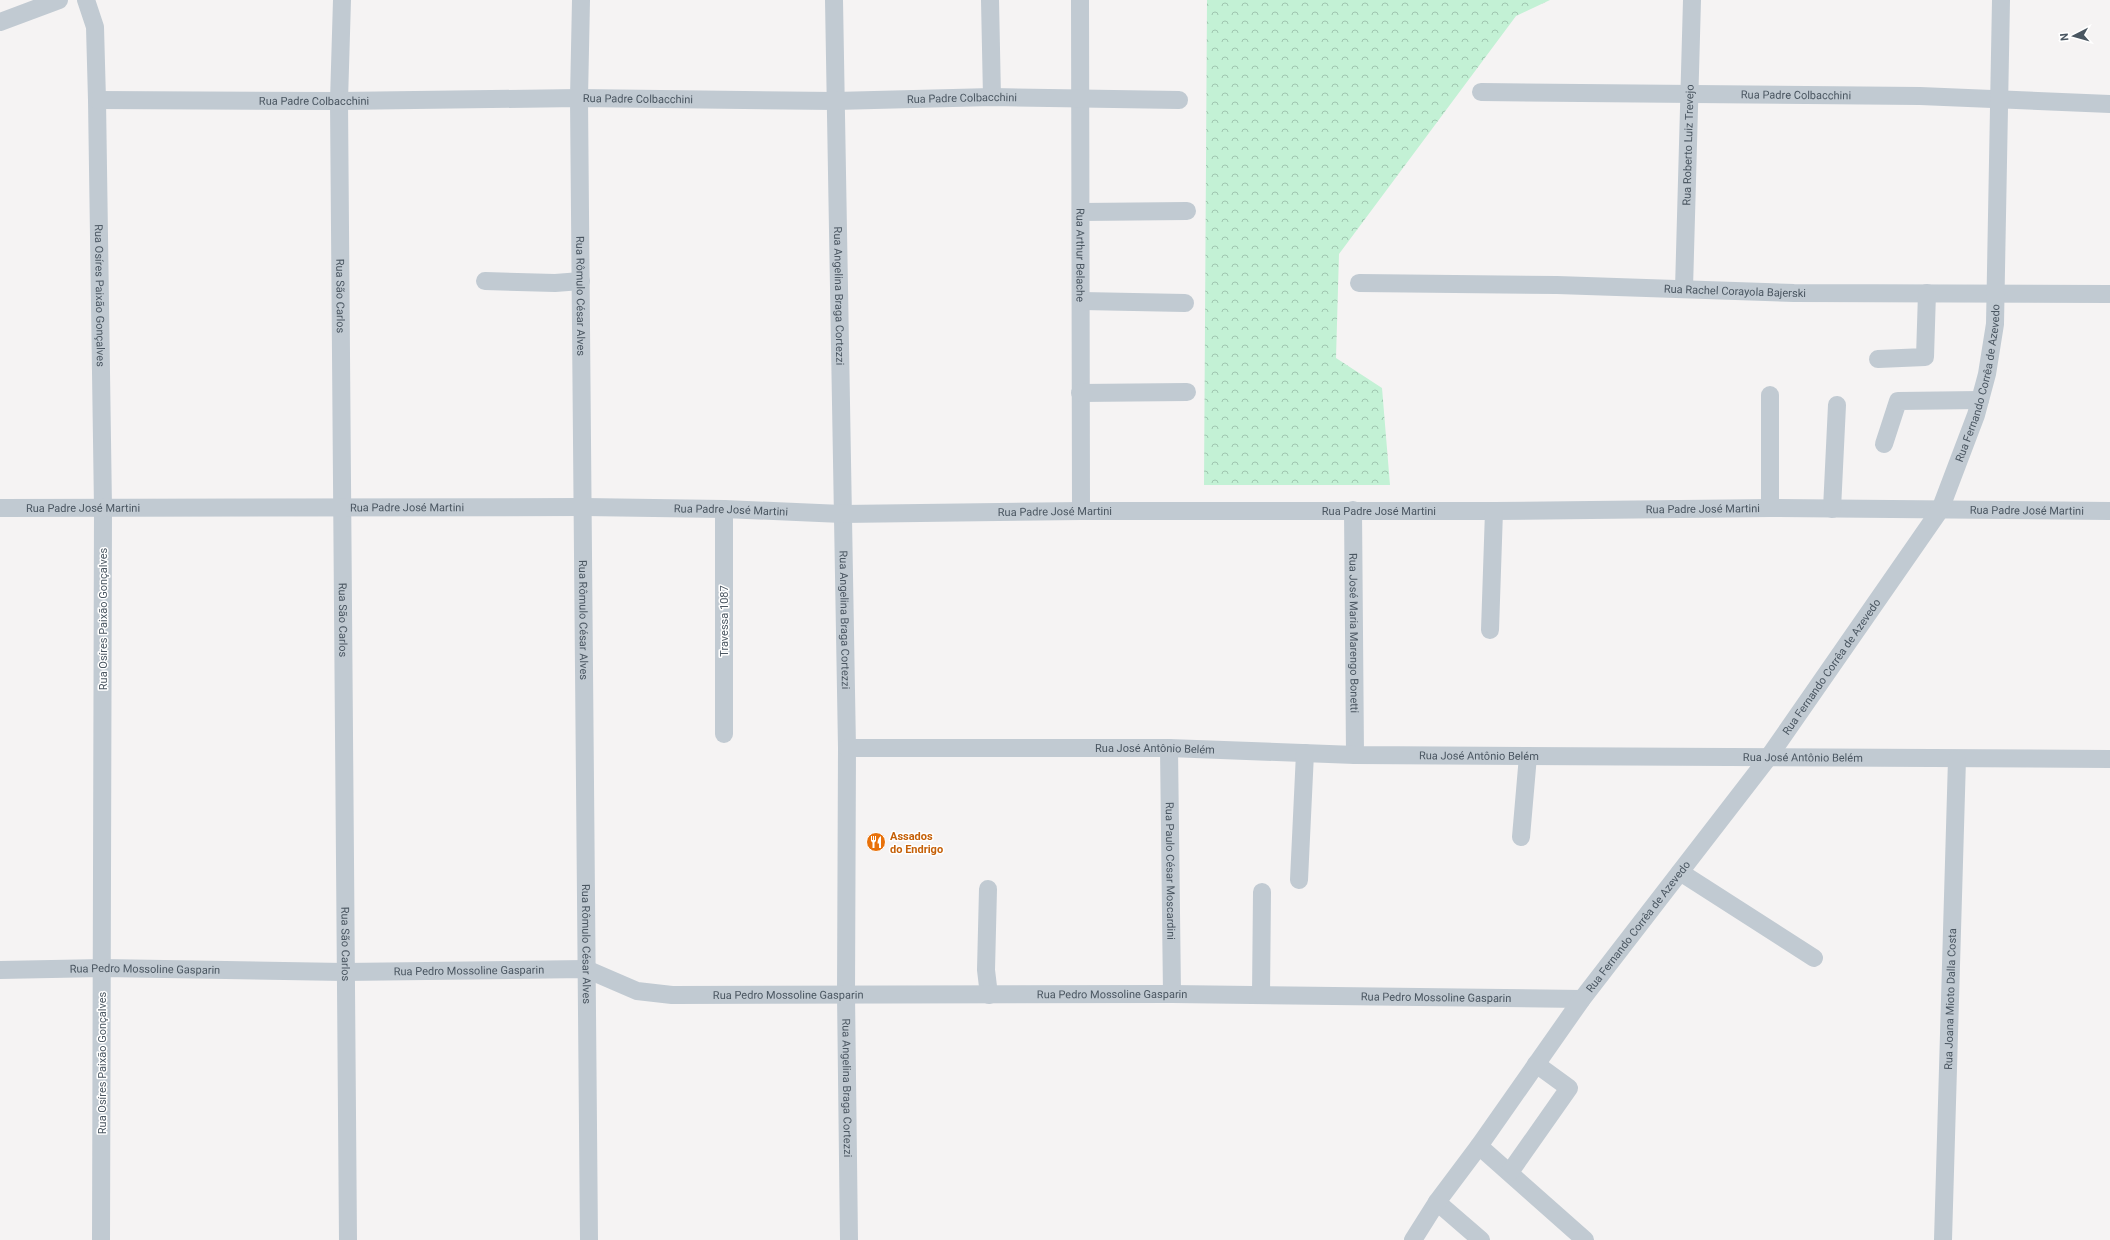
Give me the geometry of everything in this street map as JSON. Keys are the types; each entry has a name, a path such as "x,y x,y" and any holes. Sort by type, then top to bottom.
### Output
{"street":[{"path":"0,22 59,0"},
{"name":"Rua Osíres Paixão Gonçalves","path":"86,0 95,27 103,508 103,968 101,1240"},
{"name":"Rua São Carlos","path":"342,0 339,101 343,508 344,972 348,1240"},
{"name":"Rua Rômulo César Alves","path":"581,0 580,98 589,1240"},
{"name":"Rua Angelina Braga Cortezzi","path":"834,0 847,748 846,995 849,1240"},
{"path":"990,0 992,97"},
{"name":"Rua Arthur Belache","path":"1080,0 1082,97 1082,302 1080,393 1081,511"},
{"name":"Rua Roberto Luiz Trevejo","path":"1684,290 1692,0"},
{"name":"Rua Fernando Corrêa de Azevedo","path":"1413,1240 1437,1202 1479,1146 1582,999 1768,758 1940,510 1980,400 1992,345 1997,293 1998,100 2001,0"},
{"name":"Rua Padre Colbacchini","path":"1481,92 1920,96 2110,104"},
{"name":"Rua Padre Colbacchini","path":"97,100 339,101 580,98 835,101 992,97 1082,97 1179,100"},
{"path":"1081,212 1187,210"},
{"path":"485,281 556,283 582,281"},
{"name":"Rua Rachel Corayola Bajerski","path":"1359,283 1557,285 1794,293 2110,294"},
{"path":"1878,359 1925,357 1927,293"},
{"path":"1082,302 1185,302"},
{"path":"1080,393 1187,392"},
{"path":"1770,395 1770,508"},
{"path":"1884,444 1898,401 1980,400"},
{"path":"1832,509 1837,405"},
{"name":"Rua Padre José Martini","path":"0,508 584,508 724,509 842,514 1081,511 1494,511 1770,508 2110,511"},
{"name":"Travessa 1087","path":"724,509 724,734"},
{"name":"Rua José Maria Marengo Bonetti","path":"1353,510 1355,755"},
{"path":"1490,630 1494,511"},
{"name":"Rua José Antônio Belém","path":"847,748 1169,748 1355,755 2110,759"},
{"name":"Rua Paulo César Moscardini","path":"1169,748 1172,994"},
{"path":"1299,880 1305,753"},
{"path":"1520,837 1528,756"},
{"name":"Rua Joana Mioto Dalla Costa","path":"1943,1240 1957,759"},
{"path":"1680,872 1814,958"},
{"path":"988,889 986,970 989,994"},
{"path":"1261,995 1262,892"},
{"name":"Rua Pedro Mossoline Gasparin","path":"0,970 103,968 344,972 586,969 637,991 672,995 1172,994 1582,999"},
{"path":"1510,1172 1569,1088 1536,1064"},
{"path":"1479,1146 1585,1240"},
{"path":"1437,1202 1481,1240"}],"green space":[{"path":"1207,0 1550,0 1516,16 1339,254 1336,358 1382,388 1390,485 1204,485"}],"place":[{"name":"Assados do Endrigo","path":"876,842"}]}
